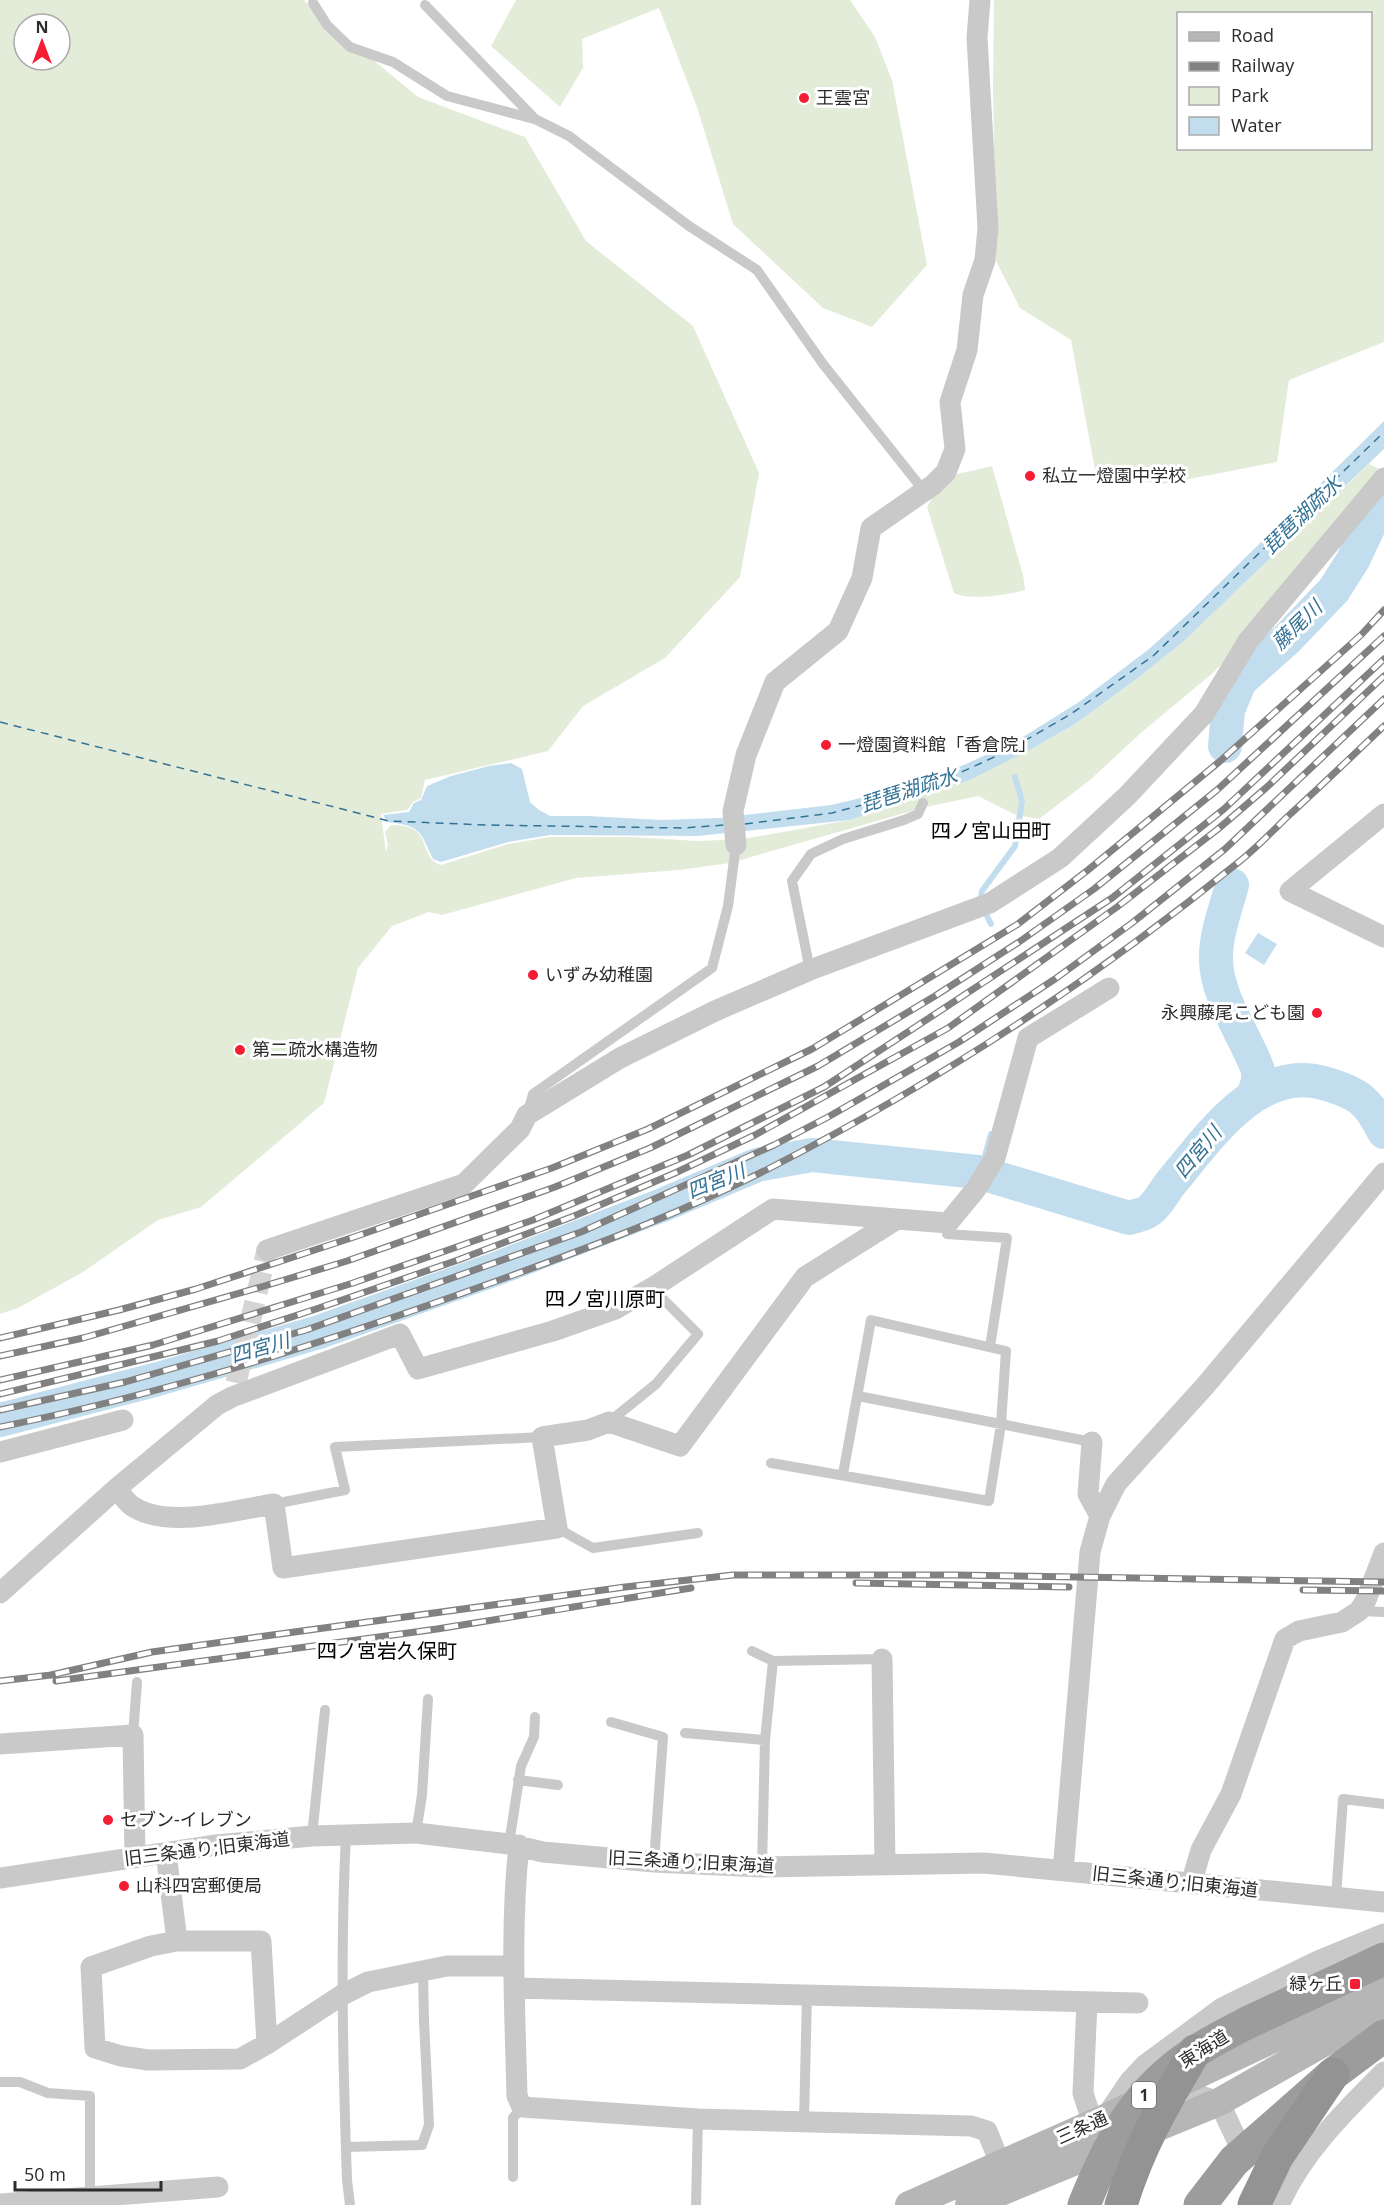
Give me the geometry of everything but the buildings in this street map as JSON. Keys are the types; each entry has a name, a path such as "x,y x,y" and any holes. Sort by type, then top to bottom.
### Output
{"highway":[{"name":"東海道","path":"1084,2205 1120,2127 1139,2100 1164,2075 1195,2051 1247,2023 1384,1959"},
{"path":"1200,2205 1242,2153 1333,2074 1384,2036"},
{"path":"1121,2205 1132,2168 1155,2118 1195,2051"},
{"path":"1254,2205 1277,2157 1333,2074"}],"main road":[{"name":"三条通","path":"909,2205 1099,2121 1384,1987"},
{"name":"三条通","path":"969,2205 1220,2102 1330,2038 1384,2011"}],"street":[{"path":"736,843 733,811 746,755 775,682 838,631 861,578 871,528 924,491 946,472 955,449 950,402 967,350 973,295 985,260 988,228 977,38 981,0"},
{"path":"267,1250 464,1184 519,1129 527,1115 620,1058 716,1011 810,970 990,903 1060,858 1127,796 1204,714 1248,641 1384,478"},
{"path":"1384,813 1290,891 1384,938"},
{"path":"0,1593 117,1488 234,1390 400,1334 418,1369 553,1331 615,1309 652,1288 773,1209 948,1222 976,1189 995,1158 1028,1038 1109,988"},
{"path":"1063,1871 1090,1552 1100,1516 1116,1484 1205,1386 1384,1173"},
{"path":"117,1488 133,1506 159,1517 183,1518 274,1504 283,1568 557,1528 542,1437 588,1430 609,1422 680,1446 804,1277 897,1219"},
{"path":"0,1452 123,1420"},
{"path":"1092,1442 1088,1494 1100,1516"},
{"path":"1191,1884 1201,1850 1231,1794 1285,1639 1299,1631 1342,1622 1359,1611 1366,1600 1384,1553"},
{"path":"882,1659 885,1865"},
{"path":"0,1744 133,1735 135,1857"},
{"name":"旧三条通り;旧東海道","path":"0,1878 216,1845 312,1836 416,1833 514,1844 543,1852 654,1862 762,1866 984,1863 1384,1902"},
{"path":"514,1844 517,2096 522,2107 698,2119 971,2126 987,2131 1000,2163 1003,2164"},
{"path":"166,1853 177,1941"},
{"path":"1087,2002 1083,2093 1099,2121 1145,2065 1222,2008 1318,1961 1384,1935"},
{"path":"267,2044 261,1941 177,1941 151,1946 91,1967 95,2048 120,2056 148,2060 240,2059 267,2044 342,1995 368,1982 447,1966 514,1966"},
{"path":"514,1988 1137,2003"},
{"path":"1280,2205 1290,2180 1316,2146 1340,2116 1384,2072"},
{"path":"1182,2082 1198,2095 1220,2102 1242,2153"},
{"path":"0,2204 218,2187"}],"lane":[{"path":"313,3 327,25 350,47 393,62 447,96 535,119 569,136 689,226 757,270 823,364 924,491"},
{"path":"425,5 535,119"},
{"path":"810,970 792,881 811,854 843,839 918,814 923,803"},
{"path":"527,1115 533,1094 712,968 728,906 736,843"},
{"path":"948,1222 947,1234 1007,1238 990,1347"},
{"path":"609,1422 656,1384 699,1334 652,1288"},
{"path":"771,1463 989,1501 1001,1424 1006,1351 871,1320 843,1474"},
{"path":"858,1395 1092,1442"},
{"path":"274,1504 345,1490 335,1447 542,1437"},
{"path":"557,1528 593,1548 699,1533"},
{"path":"1359,1611 1384,1612"},
{"path":"752,1651 773,1661 882,1659"},
{"path":"762,1866 765,1740 773,1661"},
{"path":"133,1735 137,1682"},
{"path":"416,1833 422,1795 428,1699"},
{"path":"312,1836 325,1710"},
{"path":"514,1844 518,1780 521,1766 534,1737 536,1717"},
{"path":"611,1722 663,1737 654,1862"},
{"path":"685,1733 765,1740"},
{"path":"518,1780 558,1785"},
{"path":"1336,1898 1343,1798 1384,1804"},
{"path":"346,1835 342,1908 342,1995 350,2205"},
{"path":"346,2147 422,2145 429,2125 423,1972"},
{"path":"804,2122 807,1995"},
{"path":"0,2082 20,2082 48,2093 90,2096 90,2197"},
{"path":"513,2177 513,2118 522,2107"},
{"path":"696,2205 698,2119"}],"green space":[{"path":"0,0 304,0 418,97 525,137 586,241 693,326 759,473 740,577 665,658 583,706 548,751 425,780 421,798 413,802 407,810 381,814 386,852 388,845 385,832 391,825 406,826 416,831 422,838 432,860 441,865 508,844 550,837 632,837 698,841 743,839 850,820 970,780 1075,724 1138,678 1183,642 1369,464 1384,471 1294,588 1214,672 1142,732 1090,780 1039,819 1016,815 978,796 926,807 730,863 679,870 576,878 442,915 429,912 392,926 358,968 324,1103 201,1207 158,1220 83,1272 18,1308 0,1314"},
{"path":"516,0 850,0 875,37 892,80 927,265 872,327 823,308 733,224 697,107 659,8 582,39 583,68 560,107 491,46"},
{"path":"994,0 1384,0 1384,342 1289,380 1277,462 1163,484 1096,475 1071,340 1020,308 996,261"},
{"path":"992,466 1023,575 1025,590 1009,594 969,597 954,593 927,507 934,495 953,475"}],"water":[{"name":"琵琶湖疏水","path":"1384,421 1384,449 1183,642 1075,724 970,780 850,820 698,836 550,835 508,842 441,862 433,859 418,831 387,822 383,815 409,812 414,803 421,800 427,786 451,776 511,763 522,769 530,802 550,816 662,820 719,818 831,805 907,787 966,764 1018,740 1079,702 1149,649 1188,614"},
{"path":"1258,933 1277,944 1264,965 1245,953"}],"waterway":[{"name":"藤尾川","path":"1225,746 1228,710 1240,681 1287,639 1334,590 1353,560 1371,522 1384,507"},
{"path":"980,902 982,891 1015,846 1022,801 1015,777"},
{"name":"藤尾川","path":"1232,885 1218,939 1217,971 1225,1000 1258,1070 1258,1081 1254,1094"},
{"path":"985,912 991,924"},
{"name":"四宮川","path":"0,1420 158,1379 319,1332 493,1270 660,1206 757,1165 812,1155 978,1172 1129,1218 1145,1213 1154,1207 1201,1146 1237,1109 1257,1094 1279,1084 1302,1080 1327,1084 1348,1091 1368,1106 1384,1132"},
{"path":"985,1156 991,1134"}],"ferry route":[{"path":"745,824 832,813 942,781 1003,753 1071,714 1153,656 1384,432"},
{"path":"0,722 389,821 683,828 725,825"}],"tunnel":[{"path":"236,1383 267,1250"}],"railway":[{"path":"0,1338 196,1289 552,1168 648,1129 812,1049 1018,924 1088,870 1219,762 1361,635 1384,610"},
{"path":"0,1356 83,1338 347,1261 555,1187 650,1148 818,1066 935,996 1019,942 1094,889 1217,790 1384,636"},
{"path":"0,1380 153,1345 353,1283 533,1220 688,1155 824,1087 1112,898 1224,809 1384,659"},
{"path":"0,1394 218,1341 316,1309 458,1260 574,1216 675,1173 755,1135 948,1028 1117,907 1218,829 1267,787 1384,676"},
{"path":"0,1410 125,1382 306,1330 581,1232 774,1145 828,1117 959,1042 1055,979 1132,923 1225,849 1384,699"},
{"path":"0,1427 176,1385 291,1351 406,1313 619,1235 770,1168 893,1101 953,1065 1013,1027 1129,947 1246,856 1384,726"},
{"path":"0,1681 51,1675 152,1652 625,1587 733,1575 956,1575 1384,1582"},
{"path":"856,1583 1069,1587"},
{"path":"56,1681 437,1629 691,1588"},
{"path":"1303,1590 1384,1591"}],"place":[{"name":"王雲宮","path":"804,98"},
{"name":"私立一燈園中学校","path":"1030,476"},
{"name":"一燈園資料館「香倉院」","path":"826,745"},
{"name":"いずみ幼稚園","path":"533,975"},
{"name":"永興藤尾こども園","path":"1317,1013"},
{"name":"第二疏水構造物","path":"240,1050"},
{"name":"セブン-イレブン","path":"108,1820"},
{"name":"山科四宮郵便局","path":"124,1886"},
{"name":"緑ヶ丘","path":"1355,1984"}],"district":[{"name":"四ノ宮山田町","path":"991,831"},
{"name":"四ノ宮川原町","path":"605,1299"},
{"name":"四ノ宮岩久保町","path":"387,1651"}]}
